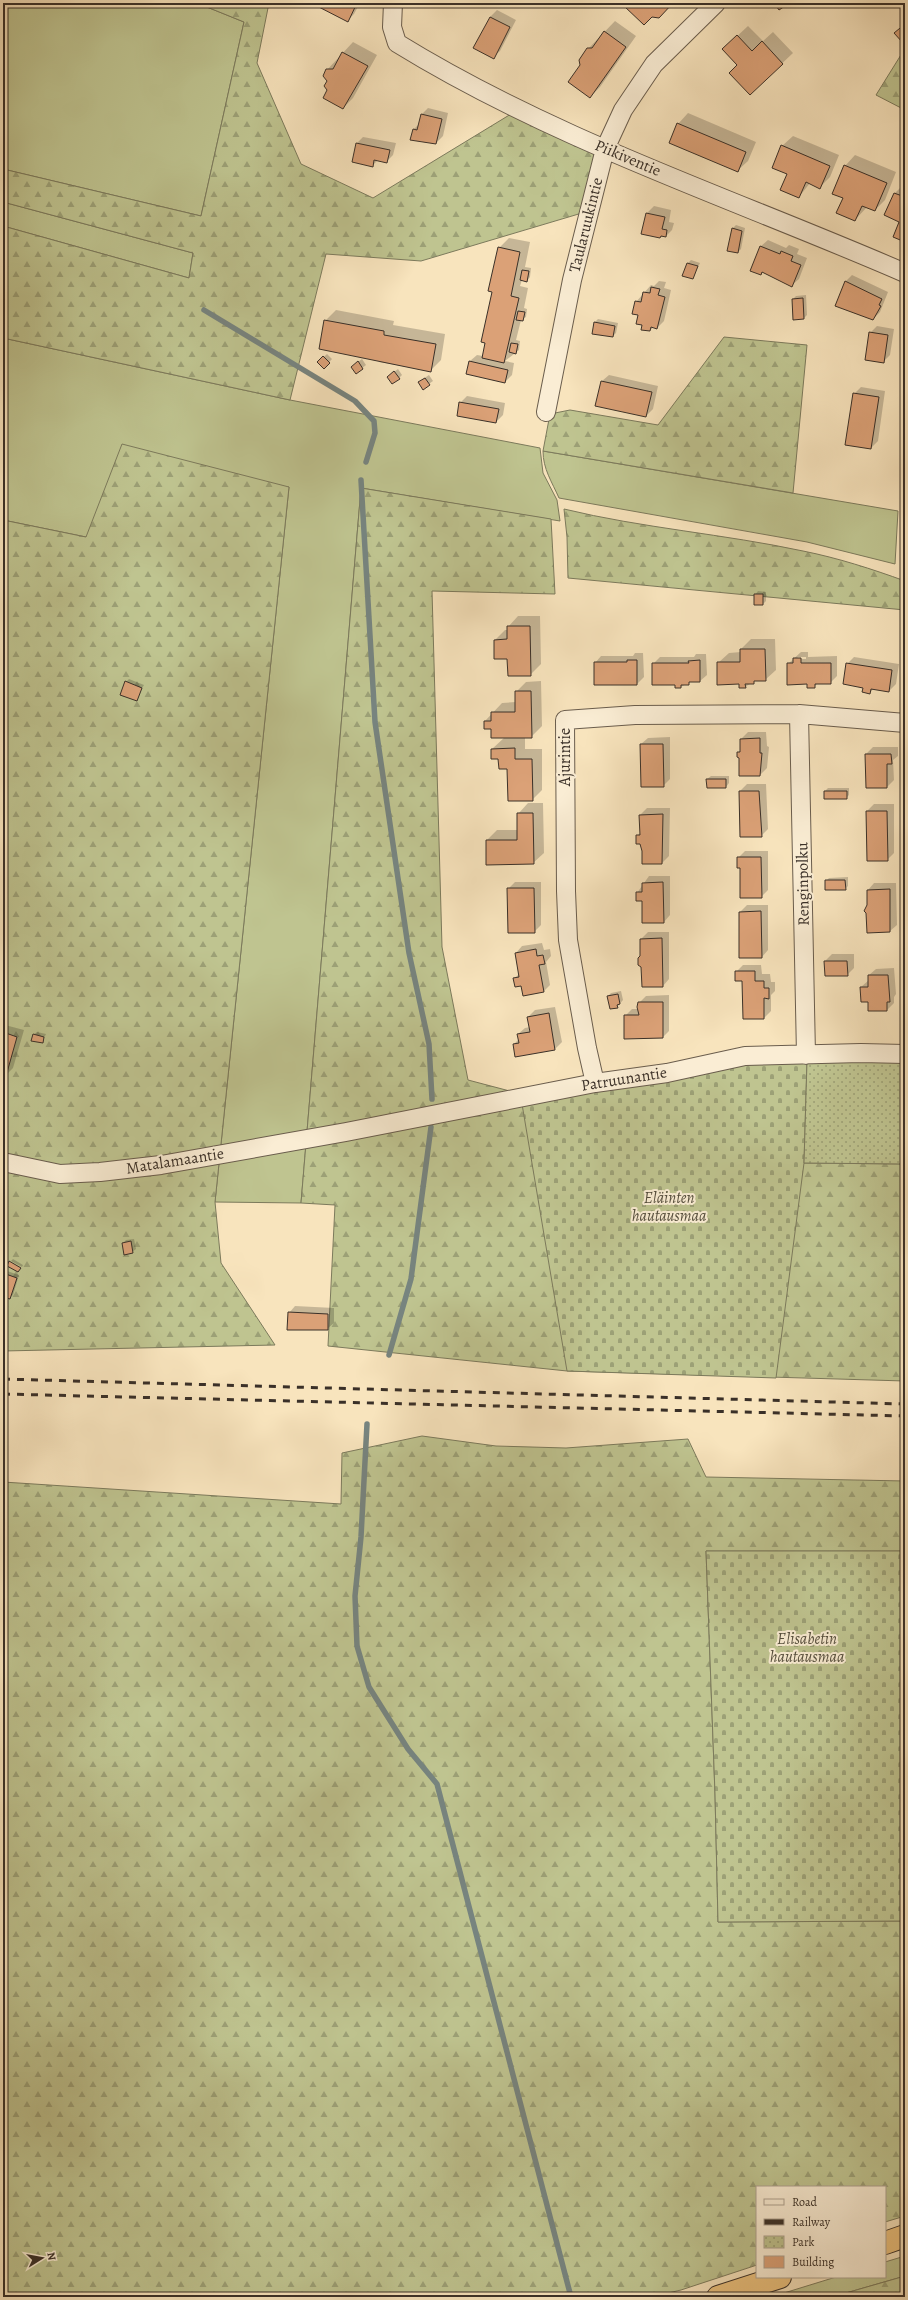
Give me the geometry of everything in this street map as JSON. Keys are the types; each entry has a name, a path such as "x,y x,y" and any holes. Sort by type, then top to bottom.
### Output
{"highway":[{"path":"886,2243 905,2236"},
{"path":"718,2297 777,2278"}],"street":[{"name":"Piikiventie","path":"393,3 392,27 397,43 516,108 605,149 905,273"},
{"name":"Taularuukintie","path":"546,412 572,280 605,149 623,110 654,64 716,3"},
{"name":"Ajurintie","path":"595,1083 587,1048 568,940 566,891 565,720 635,715 799,714 905,723"},
{"name":"Renginpolku","path":"799,714 806,1055"},
{"name":"Patruunantie","path":"346,1132 595,1083 667,1073 745,1056 905,1054"},
{"name":"Matalamaantie","path":"3,1162 60,1174 100,1172 160,1165 346,1132"}],"green space":[{"path":"3,3 197,3 244,22 201,216 3,169"},
{"path":"197,3 269,3 257,63 301,164 373,198 511,114 597,154 582,213 421,261 326,254 290,400 3,338 3,226 189,278 193,253 3,202 3,169 201,216 244,22"},
{"path":"905,50 905,110 876,95"},
{"path":"3,202 193,253 189,278 3,226"},
{"path":"724,337 807,345 793,493 543,451 550,414 570,410 658,425"},
{"path":"3,338 290,400 540,448 543,473 557,500 560,521 361,488 301,1203 215,1202 289,487 86,537 3,520"},
{"path":"122,444 289,487 215,1202 221,1263 275,1345 3,1351 3,520 86,537"},
{"path":"543,451 898,511 895,564 807,542 559,498 546,470"},
{"path":"361,488 551,519 555,594 432,591 442,947 468,1080 521,1094 807,1061 804,1163 905,1164 905,1381 567,1371 328,1346 335,1205 301,1203"},
{"path":"564,509 593,516 773,545 855,564 905,581 905,610 568,578 567,537"},
{"name":"Eläinten hautausmaa","path":"807,1061 804,1163 776,1378 567,1371 522,1104 746,1064"},
{"path":"807,1061 905,1061 905,1164 804,1163"},
{"path":"422,1436 496,1446 566,1448 688,1439 706,1477 905,1481 905,1551 706,1551 718,1922 905,1921 905,2216 886,2222 886,2186 756,2186 756,2265 681,2290 651,2297 3,2297 3,1482 341,1504 342,1453"},
{"name":"Elisabetin hautausmaa","path":"706,1551 905,1551 905,1921 718,1922"},
{"path":"905,2256 905,2276 832,2297 771,2297 833,2278 886,2278 886,2262"},
{"path":"905,2276 905,2297 832,2297"}],"building":[{"path":"316,3 357,3 348,22 315,5"},
{"path":"627,3 673,3 659,18 652,17 644,25 624,6"},
{"path":"774,3 788,3 788,4 779,10"},
{"path":"490,17 510,27 494,59 473,48"},
{"path":"905,24 905,42 903,43 894,33"},
{"path":"604,31 626,47 590,98 568,82 580,65 579,60 587,48 592,48"},
{"path":"737,35 752,51 762,41 783,64 750,95 729,73 737,65 722,49"},
{"path":"342,52 368,66 343,109 323,98 327,90 324,86 327,81 323,76 326,69 333,69"},
{"path":"421,114 442,119 436,144 410,140 413,129 417,130"},
{"path":"677,123 746,152 738,172 669,143"},
{"path":"356,143 390,150 387,163 374,160 373,167 352,162"},
{"path":"781,145 830,166 820,189 806,182 799,198 780,190 787,174 772,168"},
{"path":"844,165 887,183 875,211 862,206 855,221 836,213 843,198 832,194"},
{"path":"894,193 905,197 905,242 893,237 899,222 884,215"},
{"path":"646,213 665,217 662,229 667,230 666,237 661,236 660,238 641,234"},
{"path":"732,228 742,231 738,253 727,251"},
{"path":"760,246 780,254 781,251 793,256 791,261 801,265 792,287 762,272 761,275 750,271"},
{"path":"498,247 520,252 511,296 519,298 504,363 482,358 485,343 481,342 492,292 488,291"},
{"path":"687,263 698,266 693,279 682,276"},
{"path":"522,270 529,271 527,282 520,280"},
{"path":"845,281 882,299 879,305 881,306 873,320 835,306"},
{"path":"651,287 660,289 658,295 665,297 657,329 651,327 650,331 641,330 642,325 636,324 638,315 632,314 635,301 641,302 643,292 650,293"},
{"path":"803,298 804,319 793,320 792,299"},
{"path":"518,311 525,312 523,321 516,320"},
{"path":"324,320 384,331 384,335 436,344 431,372 319,349"},
{"path":"594,322 615,326 613,337 592,334"},
{"path":"869,332 888,335 884,363 865,360"},
{"path":"511,343 518,344 516,354 509,352"},
{"path":"323,356 330,363 324,369 317,362"},
{"path":"358,361 363,369 356,374 351,367"},
{"path":"469,361 508,370 505,383 466,374"},
{"path":"394,371 400,379 392,384 387,377"},
{"path":"425,378 430,385 423,390 418,382"},
{"path":"601,381 652,392 646,417 595,406"},
{"path":"853,393 879,397 871,449 845,445"},
{"path":"459,402 499,409 496,423 457,416"},
{"path":"754,594 763,594 763,605 754,605"},
{"path":"507,626 530,626 531,676 508,676 507,659 494,659 494,640 507,639"},
{"path":"740,649 765,649 766,681 754,681 754,684 745,684 746,688 739,688 739,684 717,685 717,662 740,662"},
{"path":"793,658 801,658 801,663 831,663 831,684 815,684 815,688 807,688 807,684 787,685 787,663 793,663"},
{"path":"627,660 637,660 637,685 594,685 594,662 627,662"},
{"path":"700,660 700,682 689,682 689,685 681,685 681,688 675,688 675,685 652,685 652,663 689,663 688,661"},
{"path":"846,663 892,670 889,692 871,689 870,694 862,692 863,688 843,684"},
{"path":"125,681 142,688 137,701 120,695"},
{"path":"515,691 531,691 532,738 491,738 491,729 484,729 484,721 491,721 491,712 515,712"},
{"path":"760,738 760,753 762,753 760,776 739,776 739,758 737,757 737,752 740,752 740,739"},
{"path":"640,744 663,744 664,787 641,787"},
{"path":"515,748 515,759 532,759 533,801 508,801 507,769 499,769 498,759 491,759 491,749"},
{"path":"865,754 891,754 892,764 887,764 887,788 866,788"},
{"path":"706,779 726,779 726,788 707,788"},
{"path":"739,791 759,791 762,837 740,837"},
{"path":"824,791 847,791 847,799 824,799"},
{"path":"866,811 887,811 888,861 867,861"},
{"path":"517,813 533,813 534,864 486,865 486,840 517,840"},
{"path":"663,814 662,864 642,864 642,851 640,844 636,844 636,835 640,835 639,815"},
{"path":"737,857 761,857 762,898 740,898 740,868 737,868"},
{"path":"825,880 845,880 846,890 825,890"},
{"path":"663,882 664,923 642,923 642,901 636,901 636,892 642,892 642,883"},
{"path":"507,888 534,888 535,933 508,933"},
{"path":"890,889 890,932 867,933 866,913 864,911 867,905 867,890"},
{"path":"761,911 762,958 739,958 739,912"},
{"path":"662,938 663,987 642,987 641,967 638,965 638,958 640,956 640,939"},
{"path":"536,949 537,956 543,955 545,964 539,965 544,992 523,996 521,986 515,987 513,978 519,977 515,953"},
{"path":"824,961 847,961 848,976 825,976"},
{"path":"735,971 755,971 755,981 764,981 764,988 769,988 769,999 764,998 764,1019 743,1019 742,981 735,981"},
{"path":"868,975 888,975 890,1002 887,1002 887,1011 868,1011 868,1002 861,1002 860,987 868,987"},
{"path":"618,994 620,1004 617,1005 618,1008 610,1009 607,996"},
{"path":"638,1002 663,1002 663,1038 624,1039 624,1015 639,1015 637,1007"},
{"path":"549,1013 555,1050 515,1057 513,1044 519,1043 517,1034 530,1032 527,1017"},
{"path":"3,1032 17,1037 6,1076 3,1075"},
{"path":"33,1034 44,1037 43,1043 31,1041"},
{"path":"131,1241 133,1253 124,1255 122,1243"},
{"path":"9,1261 21,1268 18,1272 7,1266"},
{"path":"3,1273 17,1278 10,1299 3,1297"},
{"path":"288,1312 328,1314 328,1330 287,1330"}],"waterway":[{"path":"204,310 355,401 374,421 375,433 366,462"},
{"path":"361,480 375,722 409,953 429,1044 432,1099"},
{"path":"389,1355 411,1279 431,1127"},
{"path":"367,1424 361,1537 355,1596 357,1646 369,1687 408,1749 437,1784 571,2297"}],"railway":[{"path":"3,1379 905,1404"},
{"path":"3,1394 905,1416"}]}
